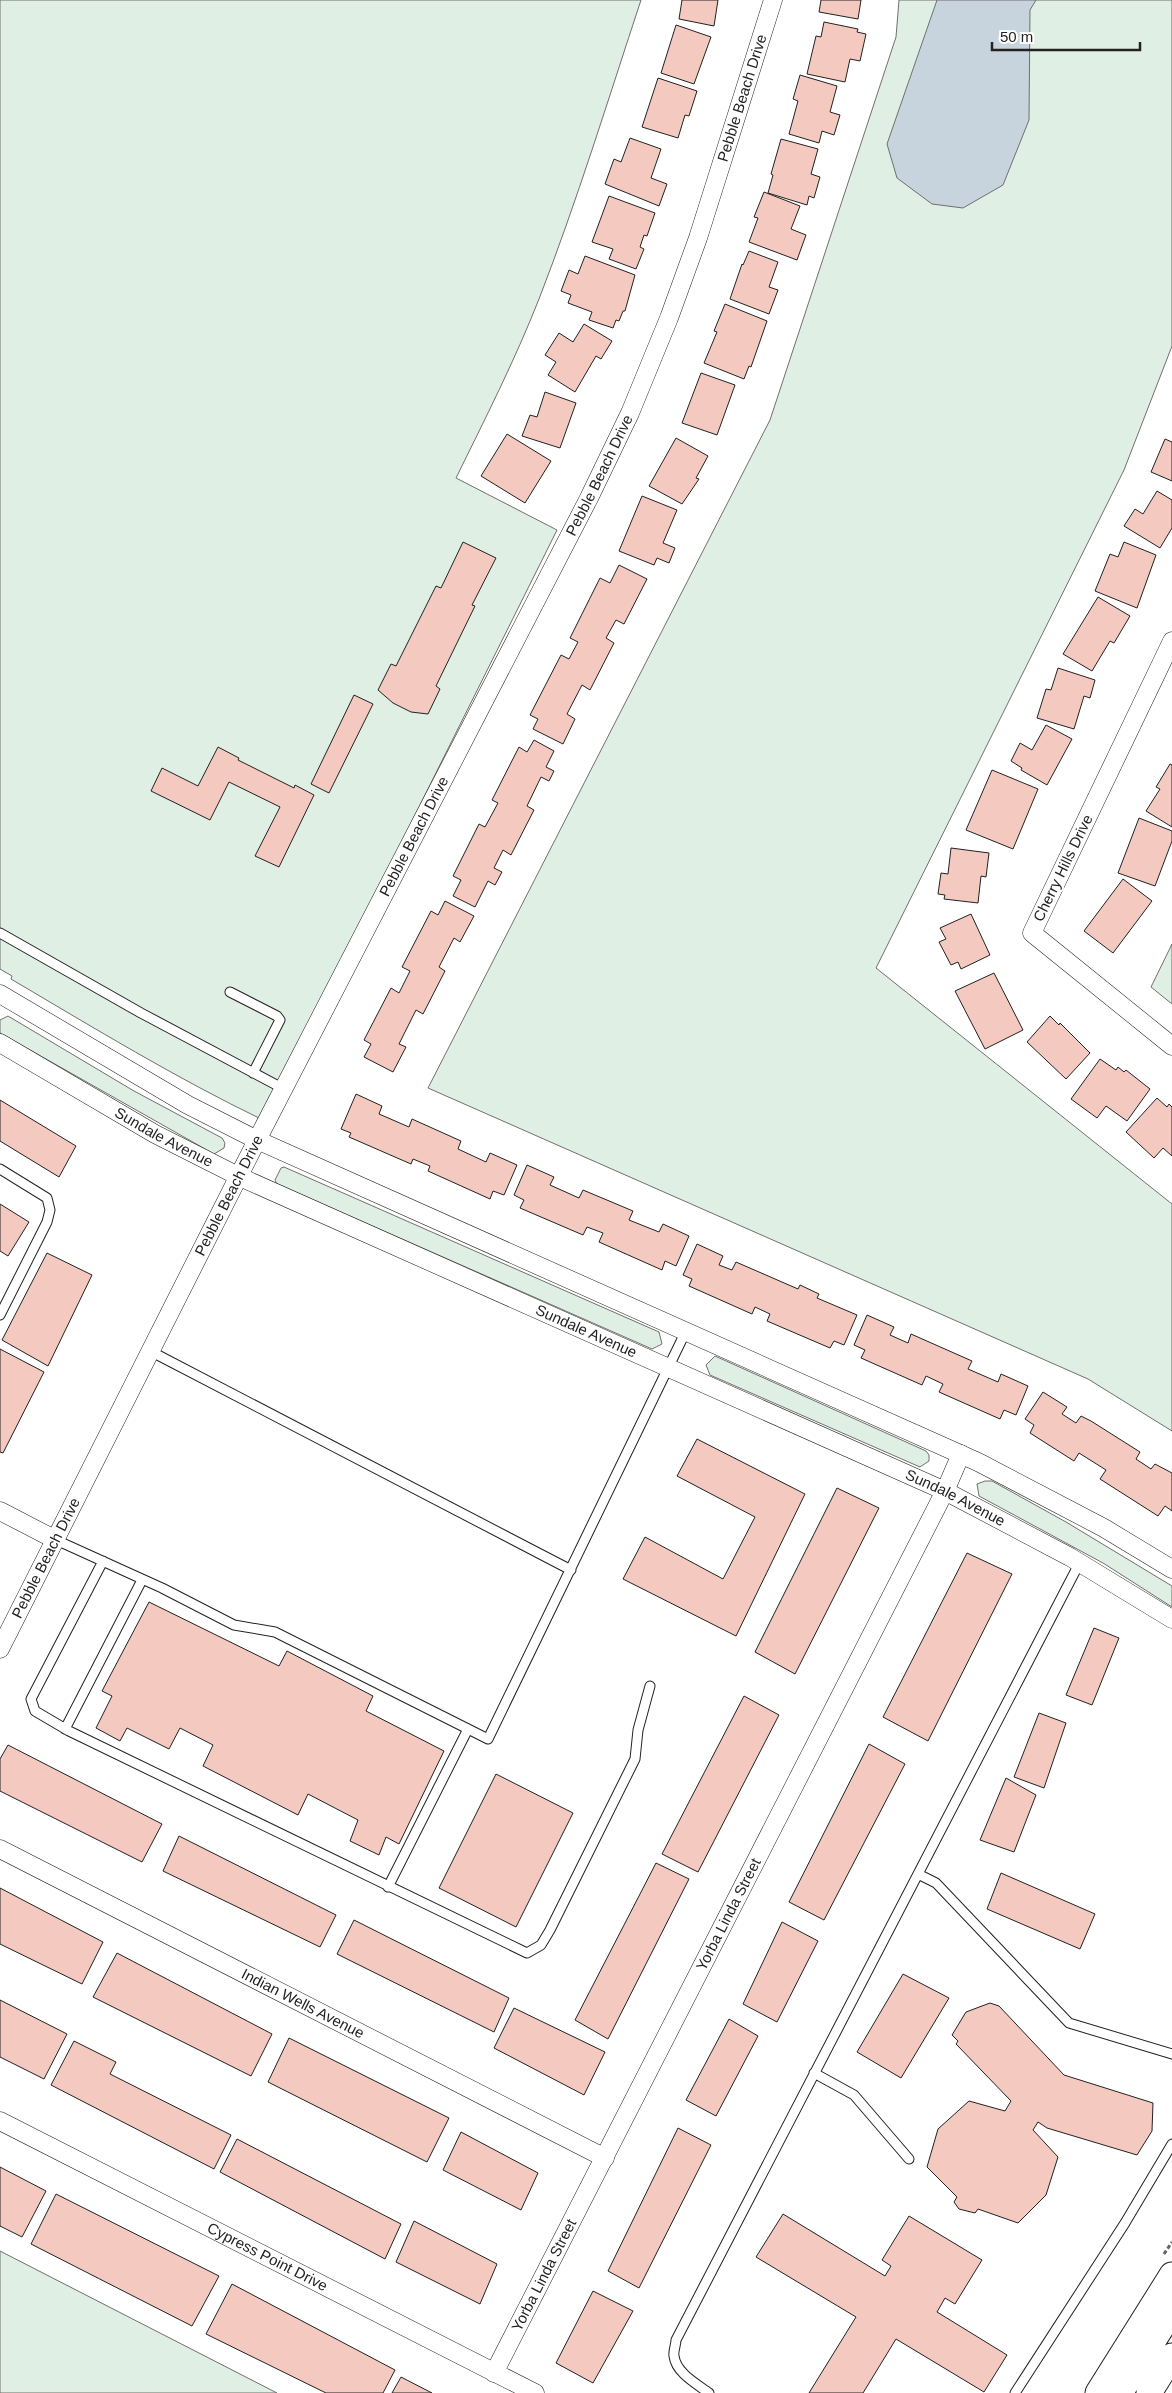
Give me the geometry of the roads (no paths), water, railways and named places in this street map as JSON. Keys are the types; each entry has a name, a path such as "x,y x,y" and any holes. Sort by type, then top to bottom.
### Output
{"main road":[{"path":"1098,2393 1172,2275"},
{"path":"1120,2393 1172,2311"},
{"path":"1149,2393 1172,2356"}],"street":[{"name":"Pebble Beach Drive","path":"0,1649 152,1352 257,1140 590,498 630,413 670,318 698,238 773,0"},
{"name":"Cherry Hills Drive","path":"1172,641 1032,933 1172,1046"},
{"path":"0,994 173,1096 257,1140 961,1454 1104,1528 1172,1570"},
{"name":"Sundale Avenue","path":"0,1043 155,1134 240,1177 945,1490 1080,1562 1172,1619"},
{"name":"Yorba Linda Street","path":"494,2373 945,1490 961,1454"},
{"path":"0,1510 56,1540"},
{"name":"Indian Wells Avenue","path":"0,1848 605,2158"},
{"name":"Cypress Point Drive","path":"0,2120 535,2393"}],"lane":[{"path":"0,933 141,1013 284,1089"},
{"path":"230,992 277,1016 280,1020 253,1073"},
{"path":"0,1169 44,1196 50,1210 47,1222 0,1315"},
{"path":"56,1540 234,1625 275,1632 488,1739 670,1368 686,1331"},
{"path":"152,1352 571,1570"},
{"path":"103,1562 31,1699 35,1711 65,1729 518,1951 527,1953 541,1945 635,1759 638,1730 650,1686"},
{"path":"709,2393 678,2367 674,2356 676,2340 730,2240 814,2073 1080,1562"},
{"path":"65,1729 142,1580"},
{"path":"388,1887 468,1729"},
{"path":"918,1874 936,1883 1069,2023 1172,2054"},
{"path":"814,2073 854,2095 909,2159"},
{"path":"1017,2392 1125,2223 1172,2144"}]}
